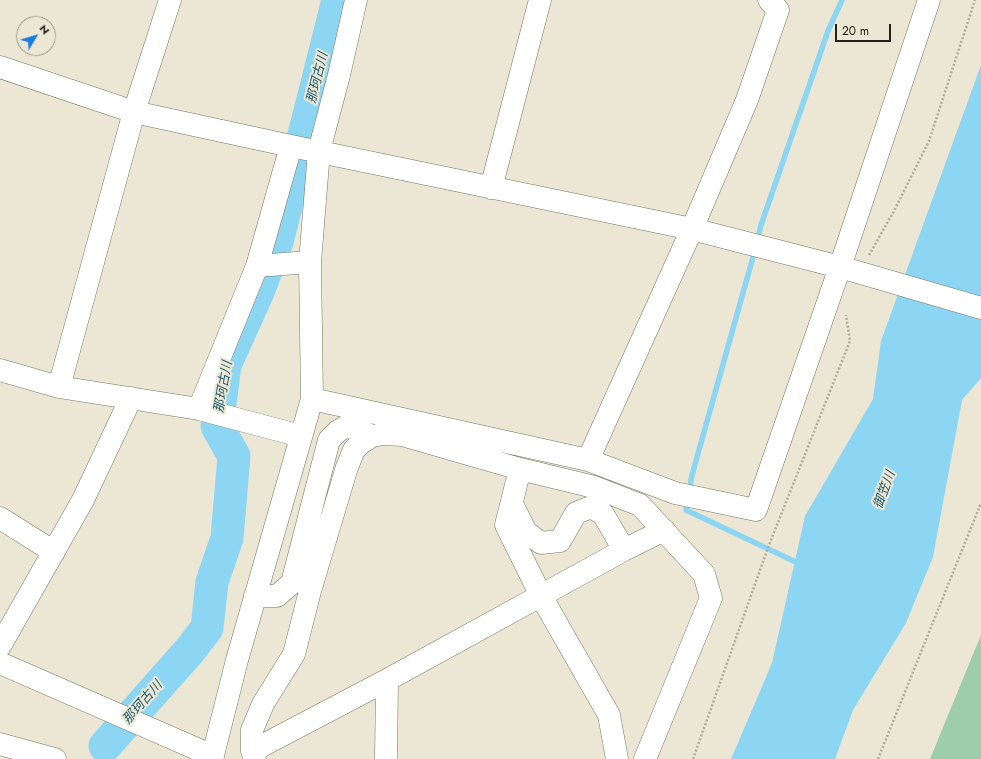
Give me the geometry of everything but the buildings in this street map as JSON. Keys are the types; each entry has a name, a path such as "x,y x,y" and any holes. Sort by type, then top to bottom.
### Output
{"street":[{"path":"59,387 134,112 170,0"},
{"path":"0,664 212,758 237,660 312,399 310,262 319,151 339,75 356,0"},
{"path":"491,188 540,0"},
{"path":"588,460 692,229 747,100 778,10 769,0"},
{"path":"312,399 588,460 675,493 756,510 856,272 929,0"},
{"path":"0,67 134,112 692,229 856,272 981,308"},
{"path":"199,408 257,266 291,146"},
{"path":"257,266 310,262"},
{"path":"0,370 59,387 199,408 301,436"},
{"path":"0,646 83,500 131,398"},
{"path":"255,596 277,596 292,583 329,440 338,431 345,427 353,428 372,436"},
{"path":"645,759 711,598 704,574 664,530 640,505 594,487 520,469 402,436 384,434 372,436 361,443 354,450 346,467 310,591 294,654 263,704 252,730 254,755 387,680 624,550 664,530"},
{"path":"520,469 506,525 541,596 609,715 617,759"},
{"path":"512,503 526,532 542,543 560,541 576,513 591,507 604,514 624,550"},
{"path":"0,518 54,552"},
{"path":"386,759 387,680"},
{"path":"0,744 55,759"}],"path":[{"path":"856,272 894,211 929,141 975,0"},
{"path":"693,759 770,545 850,341 846,313"},
{"path":"878,759 981,503"}],"green space":[{"path":"981,635 981,759 930,759"}],"water":[{"name":"御笠川","path":"981,65 981,378 962,400 933,557 906,623 853,710 835,759 731,759 772,663 805,516 873,399 881,341"}],"waterway":[{"name":"那珂古川","path":"105,746 191,649 207,628 212,582 227,538 234,456 217,426 225,365 258,292 277,242 338,0"},
{"path":"757,241 761,225 828,31 842,0"},
{"path":"689,492 692,475 755,250"},
{"path":"688,500 686,510 802,565"}]}
